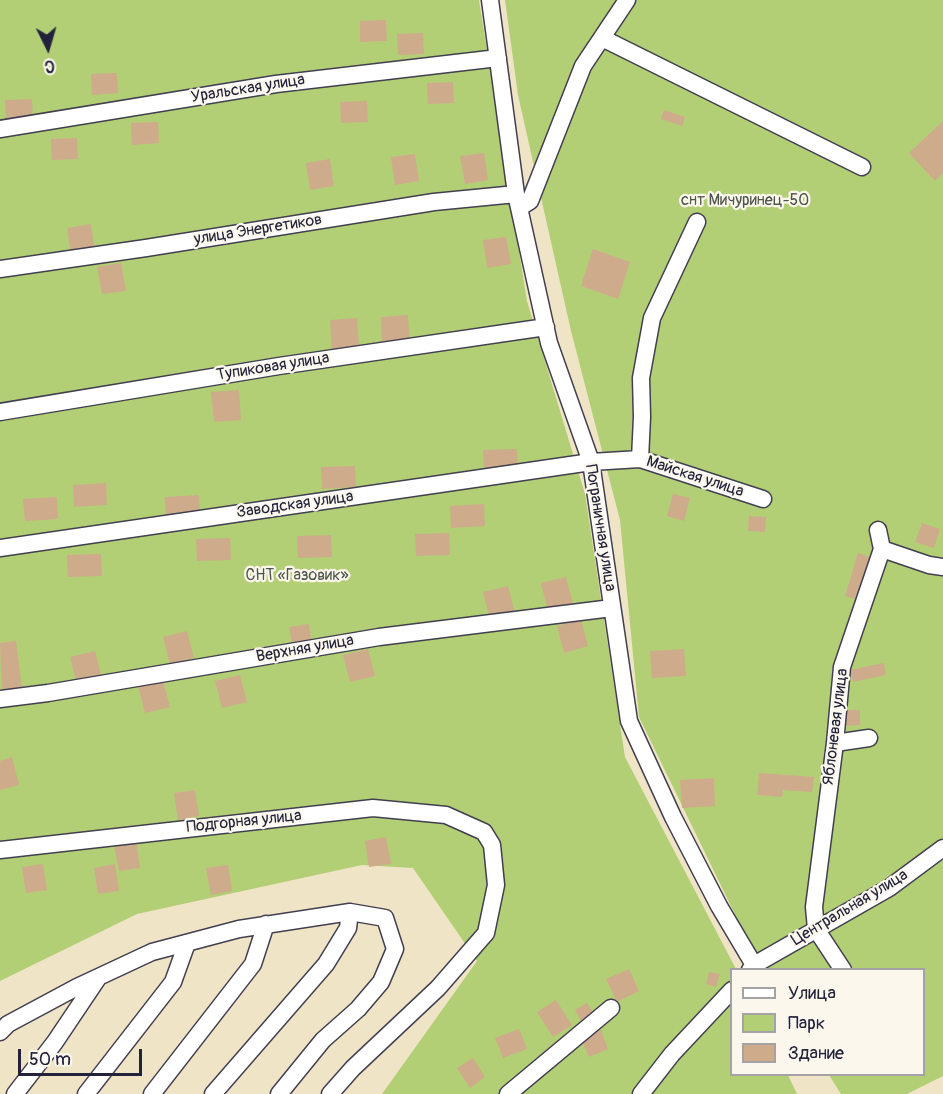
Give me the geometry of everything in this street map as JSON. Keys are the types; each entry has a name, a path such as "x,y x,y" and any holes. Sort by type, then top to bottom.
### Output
{"street":[{"name":"Пограничная улица","path":"490,0 517,201 549,342 591,462 629,721 673,817 752,967"},
{"path":"517,201 530,201 583,66 627,0"},
{"path":"602,38 862,167"},
{"name":"Уральская улица","path":"0,129 276,84 498,58"},
{"name":"улица Энергетиков","path":"0,269 434,202 517,201"},
{"path":"640,459 641,378 652,318 697,222"},
{"name":"Тупиковая улица","path":"0,412 279,366 546,327"},
{"name":"Майская улица","path":"591,462 640,459 763,500"},
{"name":"Заводская улица","path":"0,548 591,462"},
{"path":"878,530 882,549 929,565 943,567"},
{"name":"Яблоневая улица","path":"816,929 814,907 835,743 842,667 882,549"},
{"name":"Верхняя улица","path":"0,699 48,693 379,637 612,608"},
{"path":"835,743 869,738"},
{"name":"Подгорная улица","path":"0,850 373,808 446,815 484,832 492,845 496,885 486,933 438,988 353,1068 330,1094"},
{"name":"Центральная улица","path":"752,967 890,888 943,848"},
{"path":"213,1094 326,964 348,928 350,912"},
{"path":"0,1032 8,1024 152,952 238,928 350,912 385,918 395,950 381,982 358,1009 323,1040 279,1094"},
{"path":"152,1094 253,964 266,924"},
{"path":"816,929 842,968"},
{"path":"86,1094 173,982 187,943"},
{"path":"15,1094 55,1042 99,977"},
{"path":"641,1094 672,1054 730,992"},
{"path":"508,1094 611,1008"}],"green space":[{"name":"СНТ «Газовик»","path":"0,0 479,0 527,301 585,494 625,757 735,968 730,968 730,1076 788,1076 797,1094 382,1094 477,961 413,868 362,865 137,914 0,981"},
{"name":"снт Мичуринец-50","path":"505,0 943,0 943,1076 907,1094 841,1094 830,1076 925,1076 925,968 765,968 744,933 639,717 620,520 571,331 518,95"}],"building":[{"path":"386,20 387,41 360,42 360,21"},
{"path":"423,33 424,54 398,55 397,34"},
{"path":"117,73 118,93 92,95 91,74"},
{"path":"453,82 454,103 428,104 427,83"},
{"path":"32,99 33,120 6,121 5,100"},
{"path":"367,101 368,122 341,123 340,102"},
{"path":"664,110 685,117 682,126 661,119"},
{"path":"943,121 943,173 935,181 909,153"},
{"path":"158,122 159,143 132,145 131,123"},
{"path":"77,138 78,159 52,160 51,139"},
{"path":"484,153 488,180 465,184 460,156"},
{"path":"415,154 419,181 395,185 391,157"},
{"path":"330,159 334,186 310,190 306,163"},
{"path":"91,224 95,252 71,256 67,228"},
{"path":"506,237 511,264 487,268 483,240"},
{"path":"593,249 630,262 618,299 581,286"},
{"path":"121,263 126,291 102,294 97,267"},
{"path":"408,315 410,345 382,347 381,317"},
{"path":"357,318 359,348 332,350 330,320"},
{"path":"239,390 241,420 214,422 211,392"},
{"path":"517,449 518,470 484,472 483,450"},
{"path":"355,466 356,487 322,489 321,467"},
{"path":"106,483 107,505 74,507 73,485"},
{"path":"673,494 690,498 684,521 667,516"},
{"path":"199,495 200,517 166,519 165,497"},
{"path":"57,497 58,519 25,521 23,499"},
{"path":"484,504 485,526 451,528 450,506"},
{"path":"749,516 766,517 765,532 748,531"},
{"path":"922,523 940,529 934,548 915,542"},
{"path":"449,533 450,555 416,556 415,534"},
{"path":"331,535 332,557 298,558 297,536"},
{"path":"230,538 231,560 197,561 196,539"},
{"path":"858,553 870,557 858,600 845,596"},
{"path":"101,554 102,576 68,577 67,555"},
{"path":"566,577 573,604 548,611 541,583"},
{"path":"508,586 515,613 490,619 483,592"},
{"path":"581,619 588,646 564,653 557,626"},
{"path":"309,624 311,641 292,644 289,627"},
{"path":"187,631 194,658 170,664 163,637"},
{"path":"16,641 22,688 2,690 0,643"},
{"path":"368,649 375,676 350,682 343,655"},
{"path":"684,649 686,676 652,678 650,651"},
{"path":"95,651 102,678 77,684 70,657"},
{"path":"884,663 886,675 853,682 850,670"},
{"path":"240,675 247,702 222,708 215,681"},
{"path":"163,680 170,707 145,713 138,686"},
{"path":"845,710 860,710 860,725 845,726"},
{"path":"12,757 19,785 0,790 0,761"},
{"path":"759,773 814,777 812,792 783,790 782,797 757,795"},
{"path":"714,778 715,806 682,808 680,780"},
{"path":"195,790 199,816 178,820 174,793"},
{"path":"386,837 391,864 369,867 365,841"},
{"path":"136,841 140,868 119,871 114,845"},
{"path":"43,864 47,890 26,893 22,867"},
{"path":"115,864 119,891 98,894 94,868"},
{"path":"228,865 232,891 211,895 206,868"},
{"path":"629,969 639,991 617,1002 606,979"},
{"path":"709,972 720,974 716,987 706,984"},
{"path":"556,1000 572,1025 553,1037 537,1012"},
{"path":"587,1003 595,1015 582,1023 575,1010"},
{"path":"519,1029 527,1049 503,1058 495,1038"},
{"path":"601,1030 608,1049 589,1057 581,1038"},
{"path":"473,1058 485,1077 470,1088 457,1068"}]}
